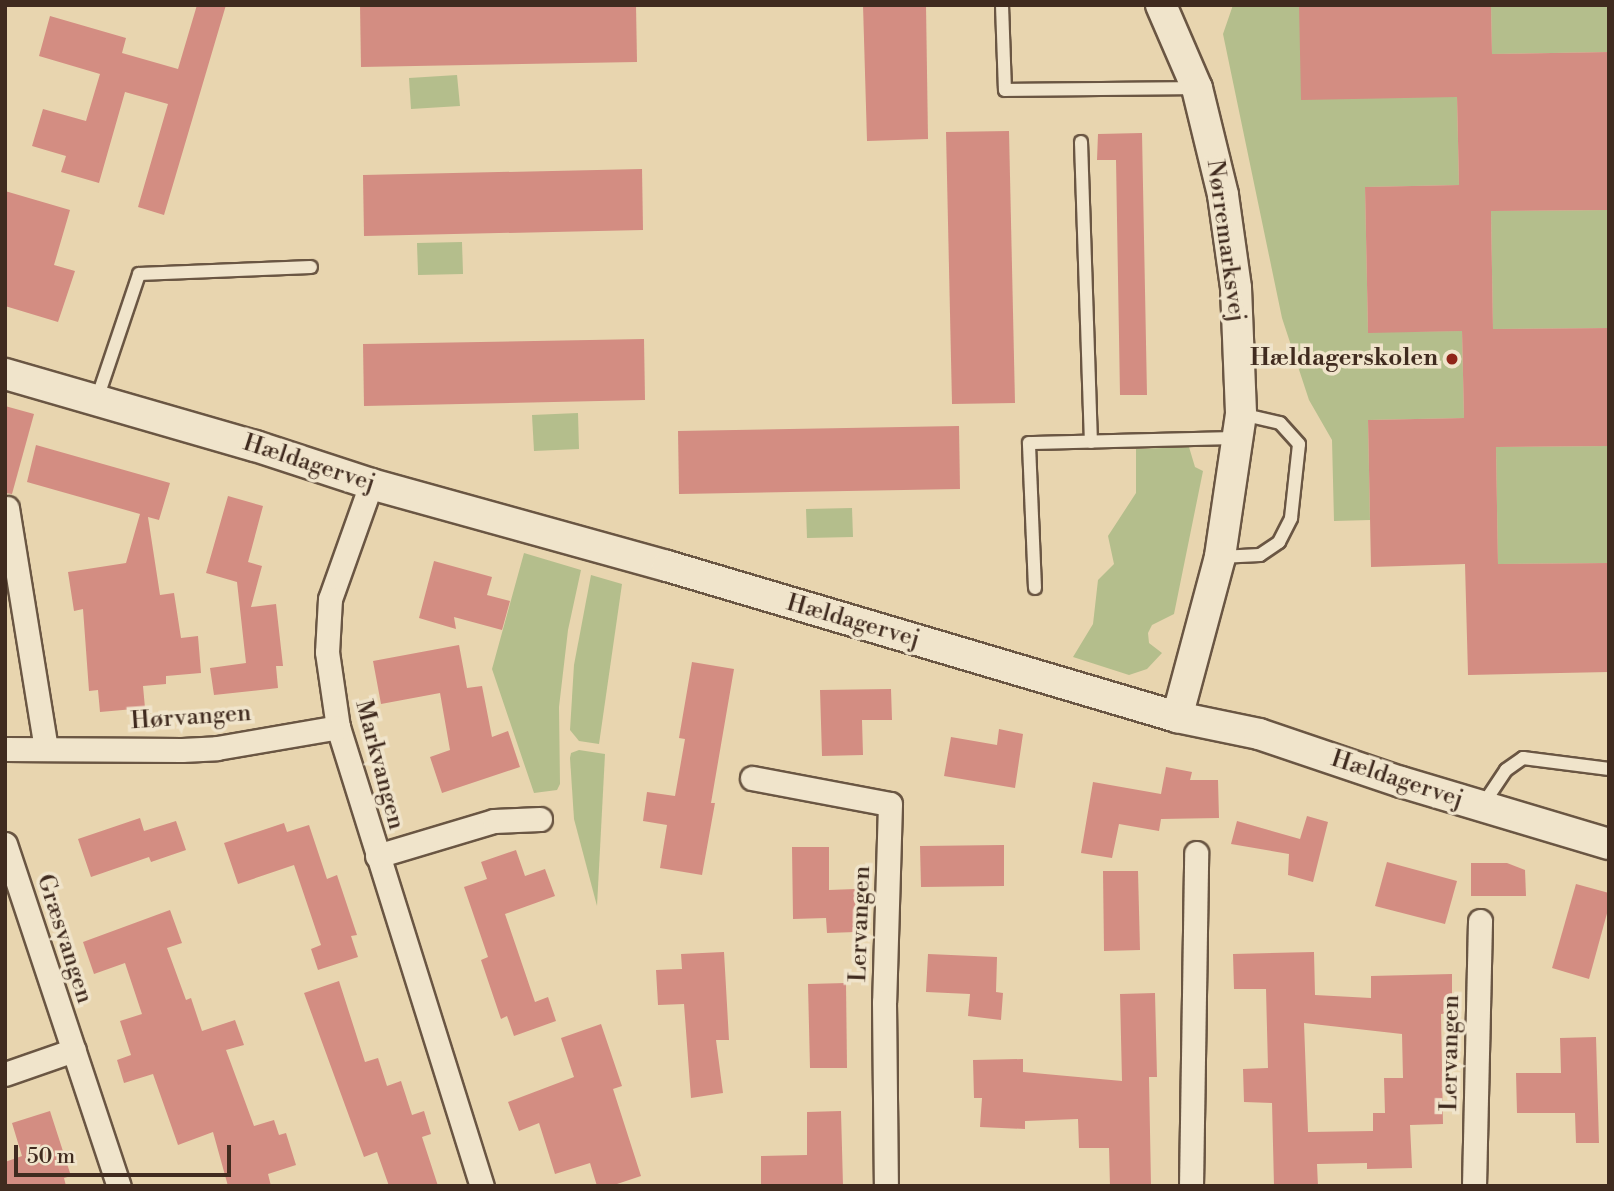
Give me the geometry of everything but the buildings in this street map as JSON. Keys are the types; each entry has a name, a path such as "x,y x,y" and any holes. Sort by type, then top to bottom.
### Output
{"street":[{"name":"Nørremarksvej","path":"1161,5 1197,88 1223,195 1234,275 1240,426 1220,557 1177,717"},
{"name":"Hældagervej","path":"5,374 255,446 370,484 667,566 1177,717 1259,734 1482,807 1609,844"},
{"name":"Markvangen","path":"370,484 330,599 327,652 338,727 482,1186"},
{"path":"7,508 46,748"},
{"name":"Hørvangen","path":"5,749 217,748 338,727"},
{"name":"Lervangen","path":"752,778 890,804 884,1002 886,1186"},
{"name":"Markvangen","path":"377,856 494,821 540,819"},
{"name":"Græsvangen","path":"5,844 119,1186"},
{"path":"1191,1186 1196,853"},
{"name":"Lervangen","path":"1474,1186 1480,921"},
{"path":"5,1073 74,1050"}],"lane":[{"path":"1002,5 1005,90 1197,88"},
{"path":"1081,142 1091,442"},
{"path":"96,402 139,274 311,267"},
{"path":"1035,588 1029,443 1091,442 1280,423 1299,444 1292,518 1279,542 1260,555 1220,557"},
{"path":"1482,807 1506,770 1523,758 1609,769"}],"green space":[{"path":"1233,5 1299,5 1457,97 1459,185 1365,187 1368,332 1462,331 1464,418 1368,420 1370,520 1334,521 1332,440 1309,400 1282,318 1223,34"},
{"path":"1491,5 1609,5 1609,52 1492,54"},
{"path":"457,75 460,106 411,109 409,78"},
{"path":"1609,210 1609,328 1493,329 1491,211"},
{"path":"462,242 463,274 418,275 417,243"},
{"path":"578,413 579,449 534,451 532,415"},
{"path":"1609,446 1609,563 1498,564 1496,447"},
{"path":"1189,447 1195,467 1203,471 1174,614 1152,625 1148,633 1149,643 1162,653 1147,669 1129,675 1073,657 1093,624 1098,580 1114,564 1108,536 1136,493 1136,449"},
{"path":"852,508 853,537 807,538 806,509"},
{"path":"524,553 581,570 568,630 559,707 560,784 557,790 534,793 492,669"},
{"path":"591,575 622,584 599,744 579,741 570,730 574,665"},
{"path":"579,750 605,754 597,906 574,819 570,758 571,753"}],"place":[{"name":"Hældagerskolen","path":"1452,359"}]}
